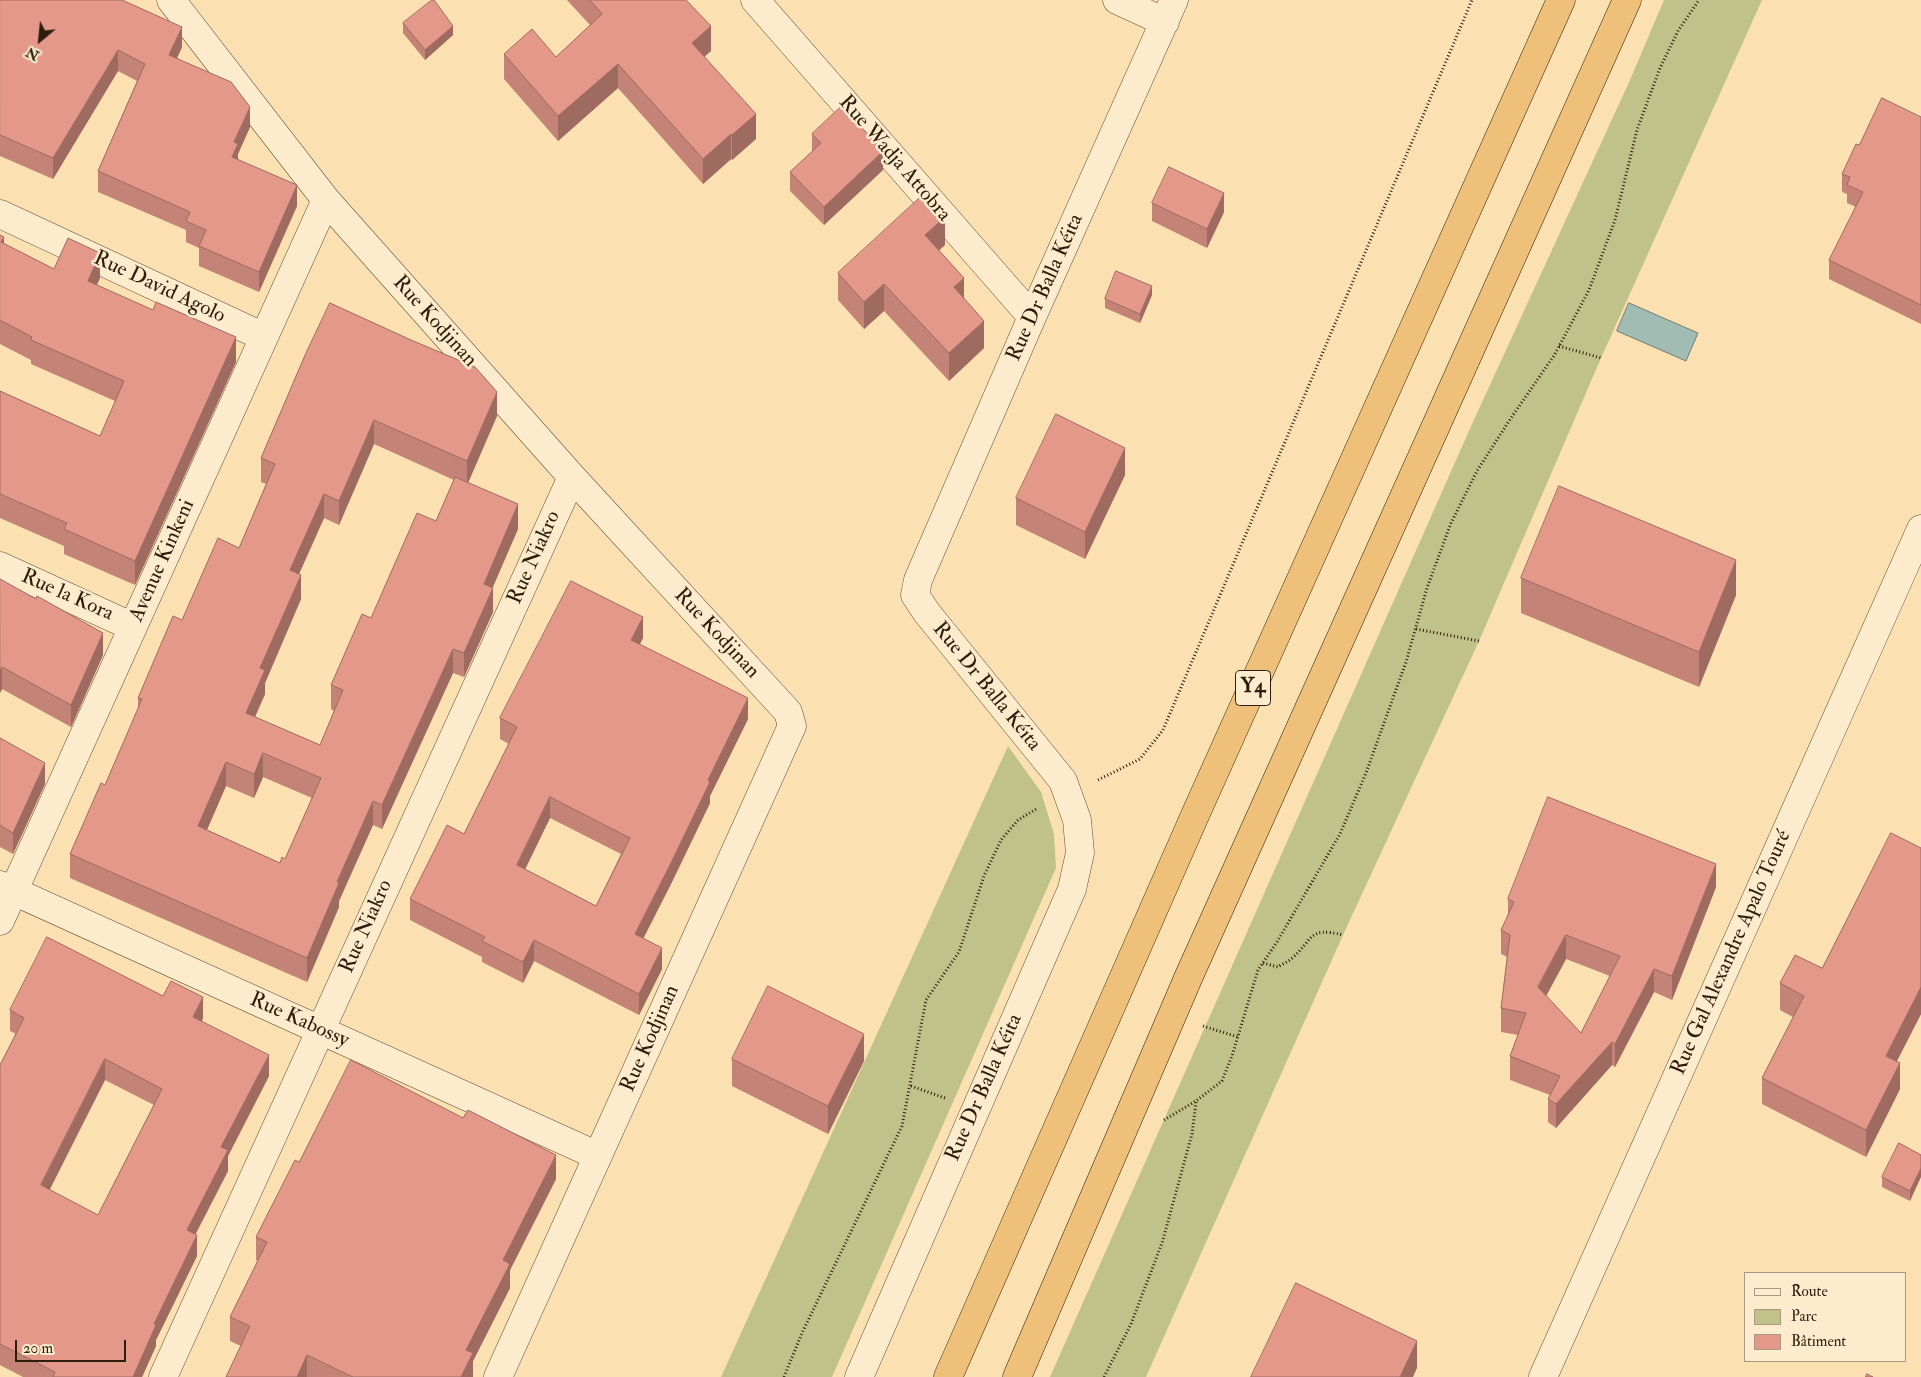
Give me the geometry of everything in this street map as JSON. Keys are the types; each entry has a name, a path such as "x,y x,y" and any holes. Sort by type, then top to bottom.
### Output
{"highway":[{"name":"Y4","path":"948,1377 1204,795 1561,0"},
{"path":"1017,1377 1189,976 1627,0"}],"street":[{"name":"Rue Kodjinan","path":"171,0 326,200 572,477 788,712 792,726 498,1377"},
{"name":"Rue Wadja Attobra","path":"755,0 1032,317"},
{"path":"1117,0 1170,11"},
{"name":"Rue Dr Balla Kéita","path":"859,1377 1072,889 1080,853 1077,820 1063,781 927,613 915,595 918,580 1032,317 1170,11"},
{"name":"Avenue Kinkeni","path":"0,921 7,888 133,627 326,200"},
{"name":"Rue David Agolo","path":"0,214 264,337"},
{"name":"Rue Niakro","path":"162,1377 572,477"},
{"name":"Rue Gal Alexandre Apalo Touré","path":"1543,1377 1921,529"},
{"name":"Rue la Kora","path":"0,566 133,627"},
{"name":"Rue Kabossy","path":"7,888 598,1156"}],"path":[{"path":"784,1377 802,1333 902,1126 926,1000 959,952 984,876 1001,840 1018,820 1044,803 1068,794 1140,759 1163,730 1472,0"},
{"path":"1163,1120 1196,1101 1222,1081 1232,1056 1258,970 1340,834 1366,773 1406,662 1427,588 1451,523 1477,471 1559,346 1593,281 1615,220 1637,130 1660,68 1678,31 1699,0"},
{"path":"1559,346 1600,358"},
{"path":"1416,629 1479,641"},
{"path":"1262,963 1278,967 1291,959 1314,934 1328,931 1343,935"},
{"path":"1104,1377 1131,1324 1162,1243 1192,1134 1196,1101"}],"green space":[{"path":"1664,0 1762,0 1601,358 1479,641 1343,935 1146,1377 1050,1377 1472,424 1630,80"},
{"path":"1008,746 1041,792 1054,834 1056,868 832,1377 721,1377"}],"water":[{"path":"1629,303 1698,333 1686,361 1617,331"}],"building":[{"path":"0,0 122,0 182,27 169,55 231,82 250,107 234,142 238,144 232,157 297,185 259,272 199,246 206,230 186,221 190,212 98,171 145,64 118,50 53,158 0,135"},
{"path":"434,0 453,26 425,50 403,23"},
{"path":"590,0 686,0 711,26 692,43 756,114 703,159 618,64 558,116 504,54 532,29 556,57 602,14"},
{"path":"1882,98 1921,117 1921,305 1829,260 1863,192 1847,185 1850,177 1842,174 1856,144 1859,145"},
{"path":"842,106 883,151 824,207 790,172 821,143 812,134"},
{"path":"1169,167 1224,193 1207,229 1152,203"},
{"path":"924,194 945,217 925,235 964,278 954,287 984,321 949,353 884,284 864,302 838,273"},
{"path":"0,235 4,237 1,242 54,269 68,238 100,253 88,281 153,310 156,302 236,337 135,561 64,529 67,523 0,494 0,391 100,436 124,381 31,340 32,337 0,320"},
{"path":"1116,271 1152,286 1140,314 1105,299"},
{"path":"330,303 475,367 497,392 467,461 374,420 339,501 324,494 290,570 301,575 260,668 265,670 246,713 320,745 343,690 331,685 362,614 371,618 417,513 436,521 455,477 518,504 484,584 493,588 464,653 453,649 382,805 373,801 337,882 339,883 307,958 70,854 101,783 105,785 142,699 138,698 173,616 182,620 218,538 239,548 275,464 261,458 306,353","holes":["263,753 321,778 285,859 282,857 280,863 198,826 226,762 254,774"]},
{"path":"1056,414 1125,448 1085,532 1016,498"},
{"path":"1559,486 1736,560 1699,652 1521,578"},
{"path":"0,579 36,599 37,596 103,633 71,705 2,667 0,671"},
{"path":"571,581 643,617 631,640 748,698 708,780 710,782 635,934 662,948 639,994 534,940 523,962 482,941 485,937 410,899 447,825 464,834 517,727 500,718","holes":["550,797 630,838 596,906 517,865"]},
{"path":"0,738 45,763 13,833 0,825"},
{"path":"1548,797 1716,864 1672,976 1654,969 1615,1044 1612,1042 1556,1104 1548,1099 1560,1076 1510,1056 1526,1013 1501,1008 1510,935 1501,930 1514,902 1508,899","holes":["1566,935 1620,956 1581,1033 1538,987"]},
{"path":"1891,833 1921,848 1921,987 1886,1056 1900,1063 1866,1130 1762,1078 1804,996 1780,983 1795,955 1822,968"},
{"path":"47,937 163,996 171,981 203,997 193,1017 269,1055 221,1147 228,1150 187,1230 197,1235 154,1324 156,1325 133,1377 53,1377 55,1372 0,1344 0,1065 24,1018 10,1010","holes":["105,1059 162,1089 98,1215 41,1185"]},
{"path":"768,986 864,1034 828,1106 732,1059"},
{"path":"351,1060 463,1118 468,1110 556,1155 503,1260 510,1264 466,1350 473,1353 461,1377 353,1377 307,1355 297,1377 226,1377 250,1326 230,1317 267,1242 256,1237 295,1160 299,1162"},
{"path":"1899,1143 1921,1155 1921,1168 1910,1191 1882,1177"},
{"path":"1296,1283 1417,1341 1400,1377 1251,1377"}]}
